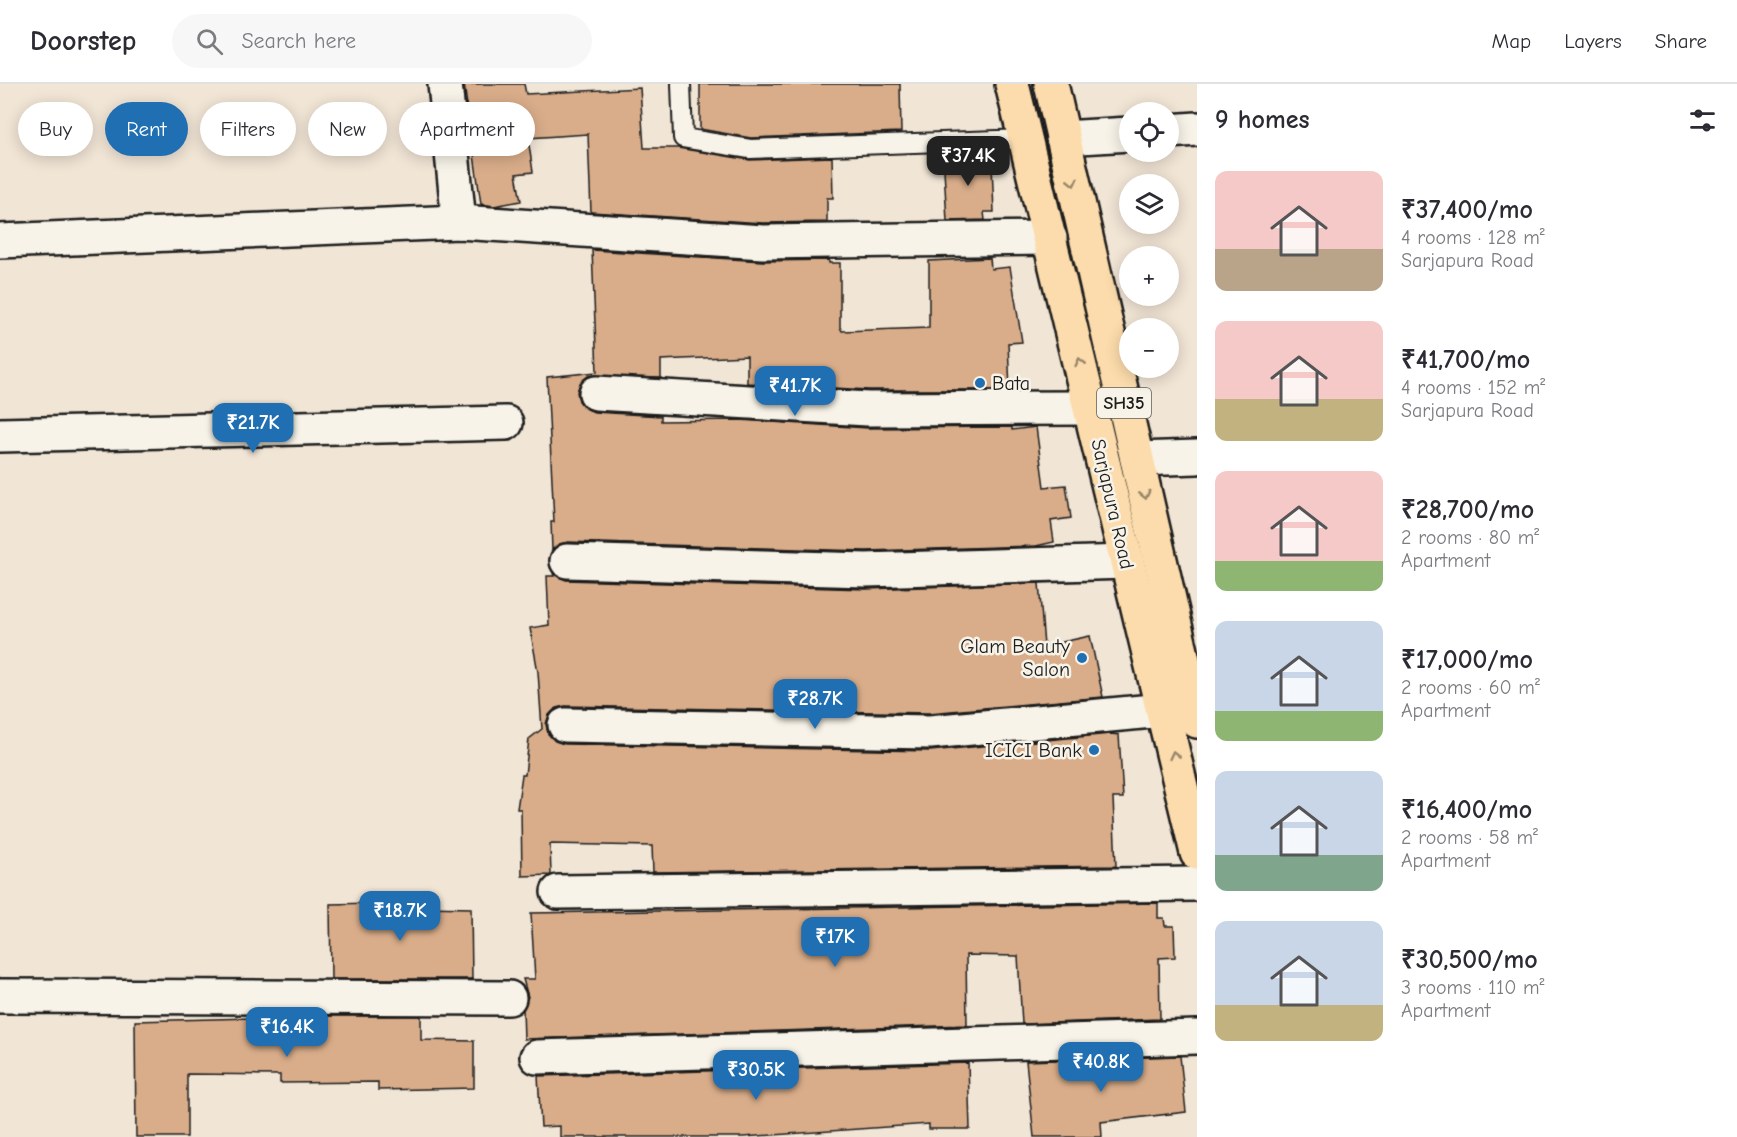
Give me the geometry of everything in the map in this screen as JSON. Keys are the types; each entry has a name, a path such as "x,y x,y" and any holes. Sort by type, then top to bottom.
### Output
{"main road":[{"name":"Sarjapura Road","path":"1012,84 1195,837"},
{"name":"Sarjapura Road","path":"1051,84 1197,721"},
{"path":"1049,232 1081,217"}],"street":[{"path":"445,84 459,222"},
{"path":"1179,130 1197,129"},
{"path":"1063,138 1119,135"},
{"path":"0,241 459,222 763,242 1049,232"},
{"path":"596,393 868,409 1091,408"},
{"path":"0,435 506,423"},
{"path":"1137,459 1197,457"},
{"path":"567,561 866,570 1127,562"},
{"path":"565,725 930,732 1163,710"},
{"path":"558,892 1197,884"},
{"path":"0,996 509,998"},
{"path":"537,1057 1197,1037"}],"lane":[{"path":"681,84 683,138 750,149 1026,139"}],"building":[{"path":"464,84 524,84 526,94 640,88 644,148 678,148 750,160 832,157 833,198 827,198 827,222 763,223 591,212 588,134 535,138 535,102 467,102"},
{"path":"700,84 900,84 901,132 751,138 700,129"},
{"path":"981,152 982,166 992,165 994,212 984,212 985,220 947,221 943,153"},
{"path":"474,156 531,156 533,172 516,174 521,201 494,206 481,204"},
{"path":"592,250 762,261 829,260 829,263 840,263 840,327 842,331 929,328 929,261 990,258 991,269 1010,267 1022,342 1008,343 1010,390 869,390 747,383 747,356 661,360 661,378 588,376 580,383 577,392 579,401 585,408 594,412 661,416 661,421 739,420 868,428 1012,427 1012,430 1036,427 1044,487 1066,485 1071,518 1051,521 1054,542 1036,546 866,551 568,542 559,544 552,550 551,522 554,522 547,377 597,372"},
{"path":"553,573 566,580 866,589 1039,583 1044,646 1090,636 1103,697 929,713 565,706 556,708 549,715 546,724 548,734 555,741 565,744 930,751 1119,735 1123,798 1113,798 1116,866 653,872 652,846 550,844 551,875 522,876 521,809 517,809 522,775 525,775 529,739 542,729 538,672 530,628 549,625 547,576 554,576"},
{"path":"376,903 376,906 471,908 472,979 331,979 330,904"},
{"path":"1158,903 1158,918 1164,918 1165,926 1174,926 1175,957 1159,958 1160,1019 1022,1024 1018,956 966,955 967,1025 524,1039 523,1009 528,997 523,979 535,979 531,913"},
{"path":"421,1016 421,1040 474,1041 474,1088 378,1090 378,1082 280,1083 280,1075 187,1074 187,1137 136,1137 135,1021"},
{"path":"1180,1056 1186,1112 1101,1122 1102,1137 1034,1137 1026,1061"},
{"path":"968,1063 970,1129 929,1129 929,1124 743,1137 560,1137 560,1126 541,1127 538,1076"}],"place":[{"name":"Bata","path":"980,383"},
{"name":"Glam Beauty Salon","path":"1082,658"},
{"name":"ICICI Bank","path":"1094,750"}]}
